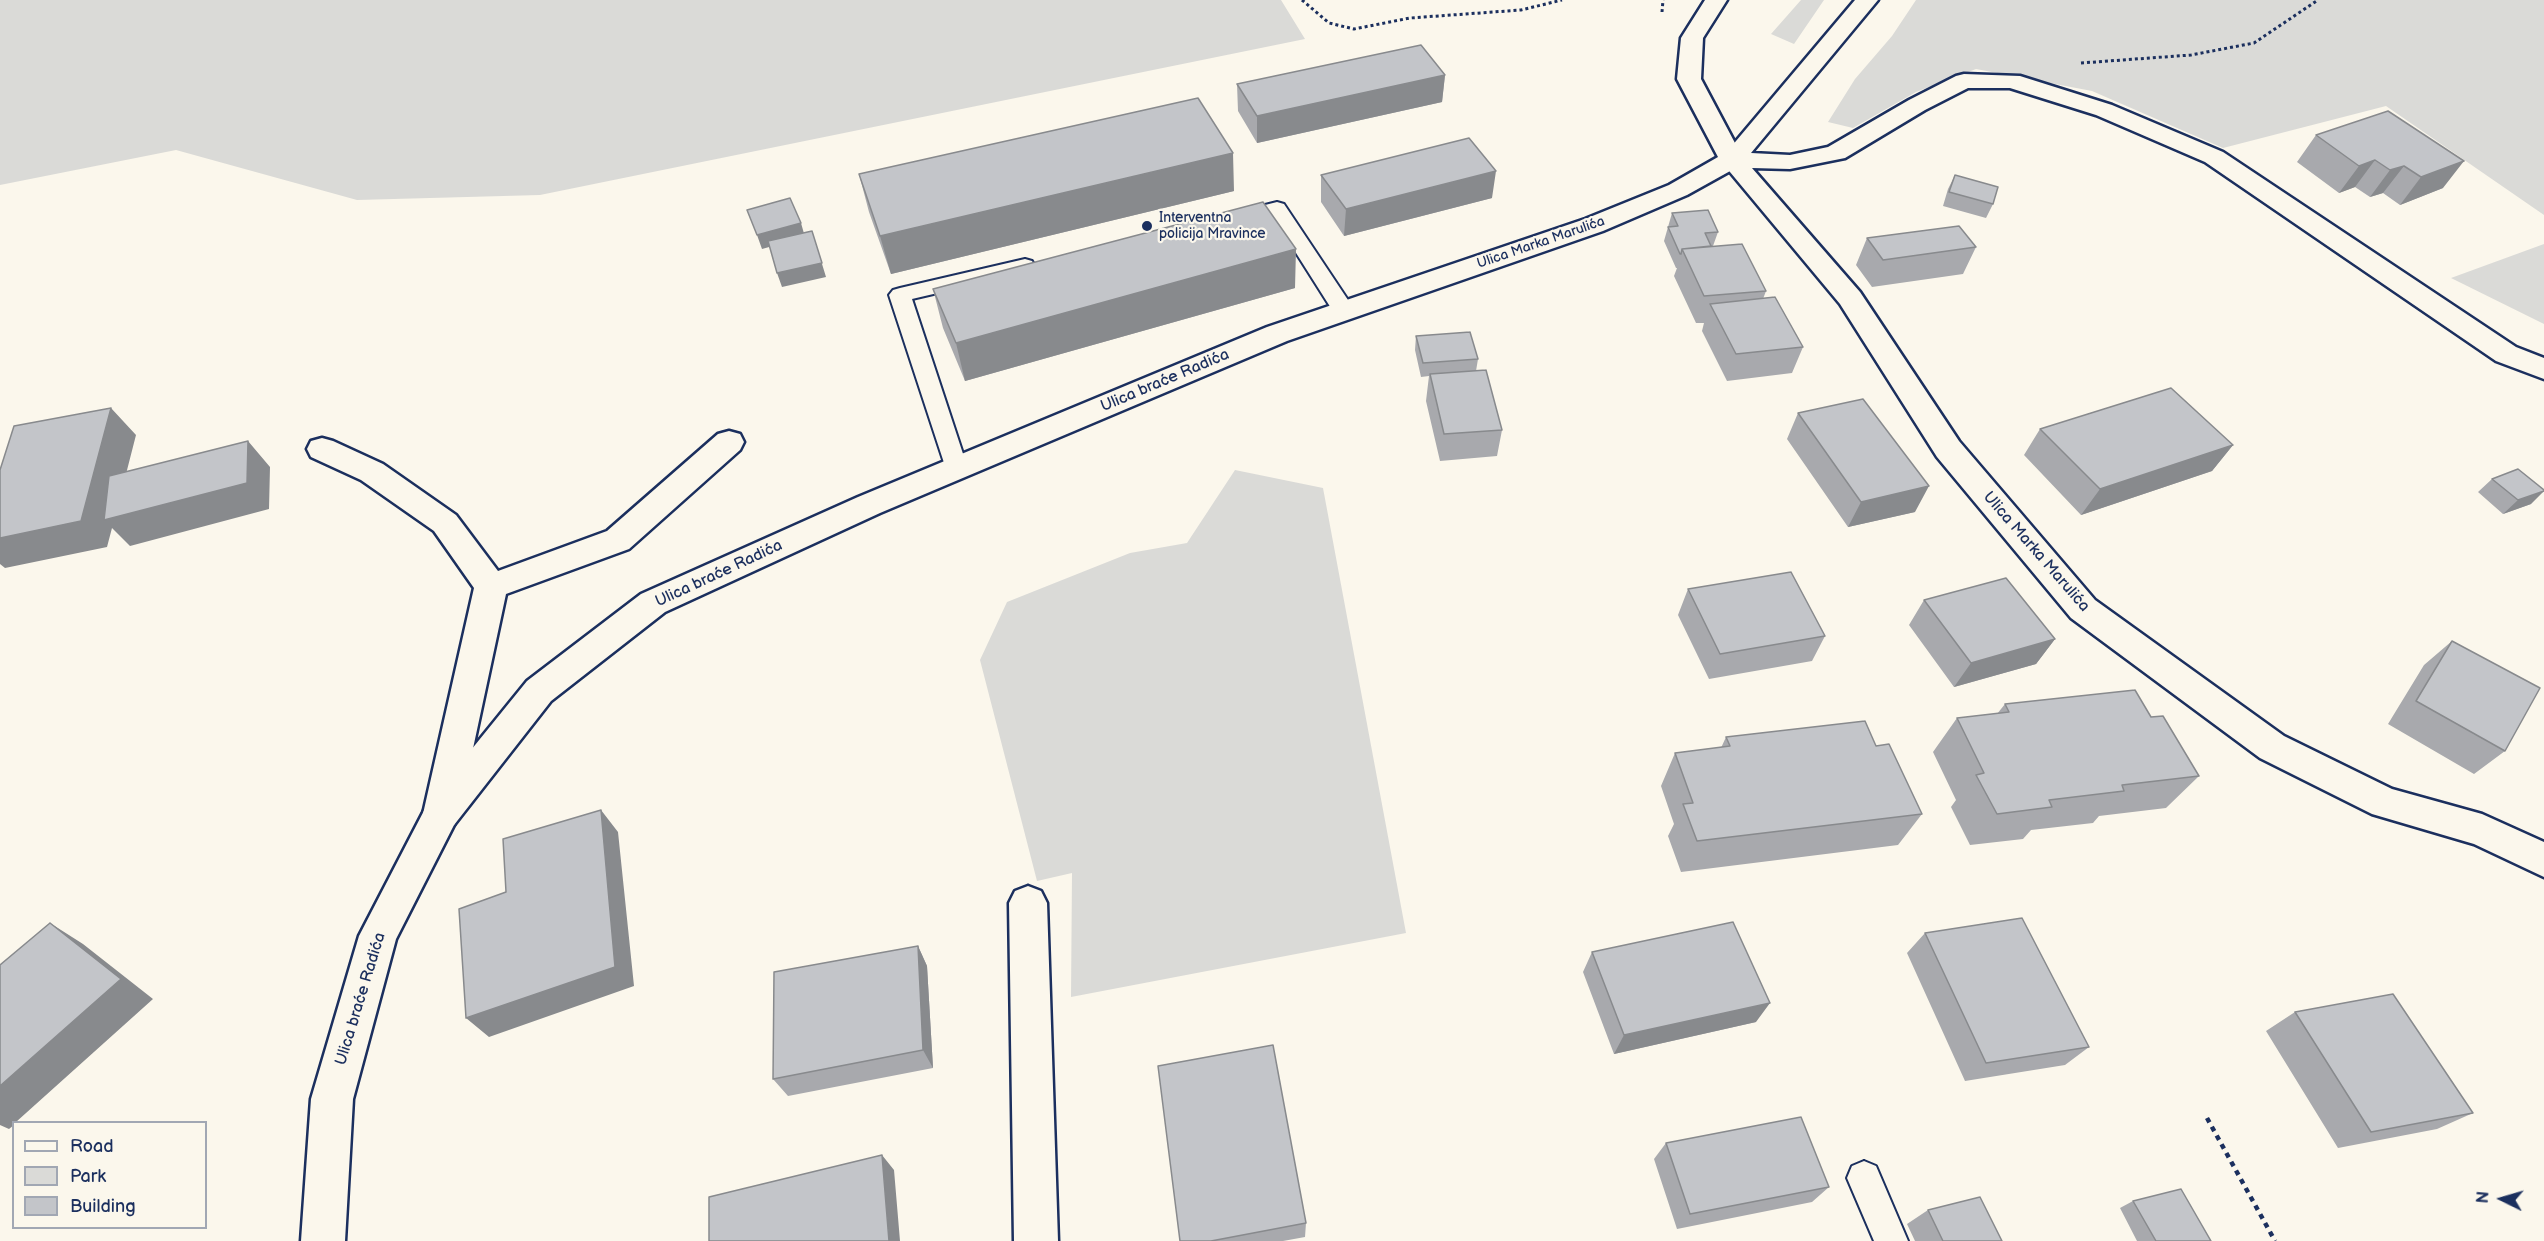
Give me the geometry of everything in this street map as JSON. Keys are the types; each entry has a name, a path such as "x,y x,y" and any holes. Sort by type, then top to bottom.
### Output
{"street":[{"name":"Ulica Marka Marulića","path":"1716,0 1692,38 1689,80 1732,160 1850,298 1948,449 2083,609 2272,747 2385,803 2482,830 2544,860"},
{"path":"1732,160 1866,0"},
{"path":"1732,160 1790,162 1836,153 1917,105 1964,81 2012,81 2104,110 2214,158 2506,354 2544,369"},
{"name":"Ulica Marka Marulića","path":"1344,311 1594,225 1678,190 1732,160"},
{"name":"Ulica braće Radića","path":"323,1241 332,1099 378,936 441,814 539,691 653,603 869,505 1277,334 1344,311"},
{"path":"492,586 618,540 729,442"},
{"path":"322,449 372,472 446,523 492,586 441,814"},
{"path":"1028,903 1036,1241"}],"lane":[{"path":"1220,221 1277,208 1344,311"},
{"path":"956,469 900,295 1048,261"},
{"path":"1864,1178 1891,1241"}],"path":[{"path":"1302,0 1329,23 1354,28 1410,18 1521,10 1562,0"},
{"path":"2071,64 2191,55 2254,43 2318,0"},
{"path":"2207,1118 2276,1241"}],"green space":[{"path":"0,0 1281,0 1305,39 540,195 357,200 176,150 0,185"},
{"path":"1801,0 1824,0 1794,44 1771,34"},
{"path":"1916,0 2544,0 2544,215 2386,106 2223,148 2092,91 1976,69 1916,92 1853,128 1828,122 1855,79 1892,36"},
{"path":"2544,244 2544,324 2451,278"},
{"path":"1235,470 1323,488 1406,933 1071,997 1072,873 1037,881 980,660 1007,602 1130,553 1187,543"}],"building":[{"path":"1421,45 1445,75 1257,116 1237,84"},
{"path":"1198,98 1233,153 880,236 859,174"},
{"path":"2388,111 2464,161 2421,177 2404,166 2390,170 2375,160 2359,166 2316,135"},
{"path":"1469,138 1496,171 1346,209 1321,175"},
{"path":"1955,175 1998,187 1993,204 1949,192"},
{"path":"790,198 801,223 757,235 747,210"},
{"path":"1263,202 1296,249 956,343 933,289"},
{"path":"1708,210 1718,232 1705,233 1711,246 1682,249 1680,254 1668,227 1678,226 1672,213"},
{"path":"1959,226 1976,247 1883,260 1867,238"},
{"path":"812,231 822,263 777,273 768,241"},
{"path":"1742,244 1766,291 1704,296 1682,249"},
{"path":"1775,297 1803,347 1736,354 1710,304"},
{"path":"1470,332 1478,359 1423,363 1416,336"},
{"path":"1486,370 1502,430 1444,434 1430,374"},
{"path":"2171,388 2233,445 2100,489 2040,429"},
{"path":"1863,399 1929,486 1861,502 1798,413"},
{"path":"111,408 81,521 0,538 0,470 14,426"},
{"path":"248,441 247,483 104,520 109,476"},
{"path":"2518,469 2544,491 2518,500 2492,479"},
{"path":"1791,572 1825,636 1720,654 1688,589"},
{"path":"2006,578 2055,639 1971,663 1924,600"},
{"path":"2452,641 2540,688 2505,751 2416,701"},
{"path":"2135,690 2151,717 2163,716 2199,776 2122,785 2124,791 2049,800 2052,807 1997,814 1976,775 1984,773 1957,718 2009,712 2005,704"},
{"path":"1865,721 1876,746 1889,744 1922,814 1697,841 1683,804 1693,803 1675,753 1730,746 1726,737"},
{"path":"601,810 615,967 466,1018 459,909 506,892 503,839"},
{"path":"2022,918 2089,1047 1986,1063 1925,933"},
{"path":"1733,922 1770,1003 1624,1035 1592,952"},
{"path":"50,923 121,979 0,1086 0,965"},
{"path":"918,946 923,1050 773,1079 774,972"},
{"path":"2393,994 2473,1113 2371,1132 2295,1012"},
{"path":"1273,1045 1306,1223 1211,1241 1180,1241 1158,1066"},
{"path":"1801,1117 1829,1187 1690,1214 1666,1143"},
{"path":"882,1155 889,1241 709,1241 709,1197"},
{"path":"2181,1189 2211,1241 2156,1241 2133,1201"},
{"path":"1980,1197 2002,1241 1943,1241 1928,1210"}],"place":[{"name":"Interventna policija Mravince","path":"1147,226"}]}
